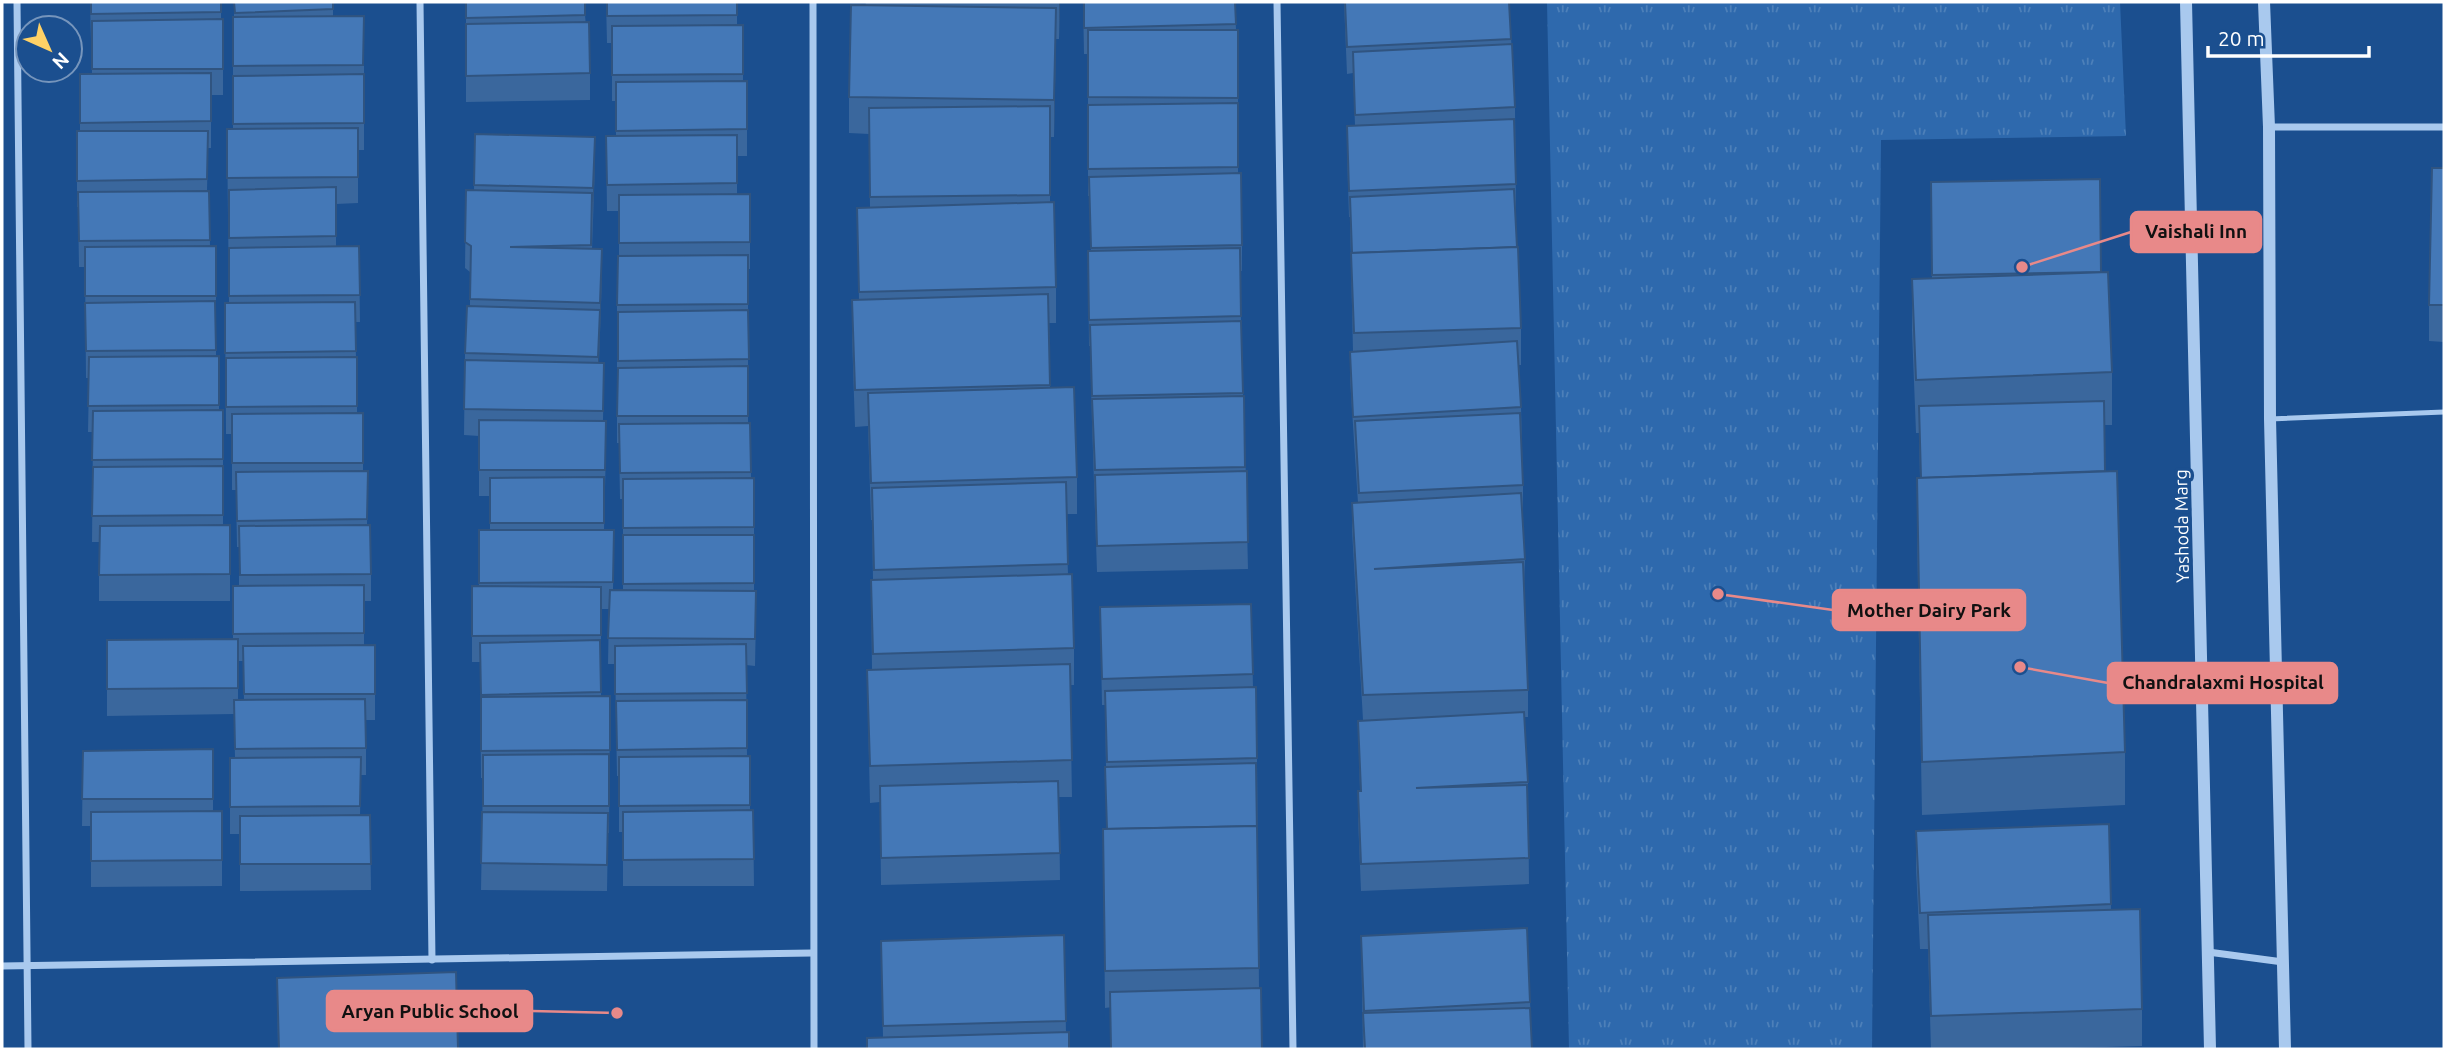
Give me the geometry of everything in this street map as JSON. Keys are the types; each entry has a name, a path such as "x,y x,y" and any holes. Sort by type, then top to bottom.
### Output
{"street":[{"path":"17,2 28,1049"},
{"path":"420,2 432,960"},
{"path":"813,2 814,1049"},
{"path":"1277,2 1293,1049"},
{"name":"Yashoda Marg","path":"2186,2 2210,1049"},
{"path":"2264,2 2269,127 2270,419 2285,1049"},
{"path":"2269,127 2444,127"},
{"path":"2208,952 2283,962"},
{"path":"2,966 812,953"}],"lane":[{"path":"2270,419 2444,412"}],"green space":[{"path":"1547,2 2120,2 2126,136 1881,140 1872,1049 1569,1049"}],"building":[{"path":"91,2 221,2 221,12 91,14"},
{"path":"234,2 333,2 333,9 235,13"},
{"path":"466,2 585,2 585,15 466,18"},
{"path":"607,2 737,2 737,15 607,16"},
{"path":"1084,2 1235,2 1236,24 1084,28"},
{"path":"1345,2 1509,2 1511,39 1347,47"},
{"path":"851,5 1056,8 1054,100 849,97"},
{"path":"364,16 363,65 233,66 233,17"},
{"path":"223,19 223,69 92,69 92,21"},
{"path":"589,22 590,73 466,76 466,24"},
{"path":"743,25 743,74 612,75 612,26"},
{"path":"1088,30 1238,30 1238,98 1088,97"},
{"path":"1512,44 1515,107 1355,115 1353,52"},
{"path":"211,73 211,121 80,123 80,84 84,84 84,74"},
{"path":"364,74 364,123 233,124 233,76"},
{"path":"747,81 747,129 616,131 616,82"},
{"path":"1238,103 1238,167 1088,169 1088,105"},
{"path":"1050,106 1050,195 870,197 869,108"},
{"path":"1514,119 1516,184 1349,191 1347,126"},
{"path":"358,128 358,177 227,178 227,129"},
{"path":"77,131 208,131 207,179 77,181"},
{"path":"475,134 595,137 593,188 474,185"},
{"path":"737,135 737,183 607,185 606,136"},
{"path":"2432,168 2444,168 2444,305 2429,305"},
{"path":"1241,173 1242,245 1091,248 1089,177"},
{"path":"2100,179 2101,272 1932,275 1931,182"},
{"path":"336,187 336,236 229,238 229,190"},
{"path":"1514,189 1517,247 1352,253 1350,197"},
{"path":"466,190 592,193 591,245 510,247 602,249 600,303 470,299 471,246 465,242"},
{"path":"209,191 210,240 79,241 78,192"},
{"path":"750,194 750,242 619,243 619,195"},
{"path":"1054,202 1056,287 859,292 857,208"},
{"path":"216,246 216,296 85,296 85,247"},
{"path":"359,246 360,295 229,296 229,248"},
{"path":"1518,247 1521,328 1354,333 1351,253"},
{"path":"1240,248 1241,316 1089,320 1088,251"},
{"path":"748,255 748,304 617,305 618,256"},
{"path":"2108,272 2112,372 1916,380 1912,279"},
{"path":"1048,294 1050,385 855,390 852,300"},
{"path":"215,301 216,350 86,351 85,303"},
{"path":"355,302 356,351 225,353 225,303"},
{"path":"467,306 600,310 598,357 465,353"},
{"path":"748,310 749,359 618,361 618,312"},
{"path":"1241,321 1243,393 1092,396 1090,325"},
{"path":"1517,341 1521,407 1353,417 1350,352"},
{"path":"219,356 219,405 88,406 89,357"},
{"path":"357,357 357,406 226,407 226,358"},
{"path":"465,360 604,363 603,411 464,409"},
{"path":"748,366 748,416 617,416 618,368"},
{"path":"1074,387 1077,477 871,483 868,393"},
{"path":"1244,396 1245,467 1095,470 1092,399"},
{"path":"2104,401 2105,471 1921,478 1919,406"},
{"path":"223,410 223,459 92,460 93,411"},
{"path":"363,413 363,463 232,463 232,414"},
{"path":"1520,413 1523,485 1359,493 1355,421"},
{"path":"479,420 606,421 605,470 479,470"},
{"path":"750,423 751,472 620,473 619,424"},
{"path":"223,466 223,515 92,516 93,467"},
{"path":"368,471 367,519 237,521 236,472"},
{"path":"1247,471 1248,542 1097,546 1095,475"},
{"path":"2117,471 2125,752 1922,762 1917,478"},
{"path":"604,477 604,523 490,523 490,478"},
{"path":"754,478 754,527 623,528 623,479"},
{"path":"1066,482 1068,564 874,570 872,488"},
{"path":"1521,493 1525,559 1374,569 1523,562 1528,690 1363,695 1352,503"},
{"path":"230,525 230,574 99,575 100,526"},
{"path":"370,525 371,574 240,575 239,526"},
{"path":"479,530 614,530 613,582 479,583"},
{"path":"623,535 754,535 754,583 623,584"},
{"path":"1072,574 1074,648 873,654 871,580"},
{"path":"364,585 364,633 233,634 233,586"},
{"path":"472,586 601,587 601,635 472,636"},
{"path":"610,590 756,591 755,639 608,638"},
{"path":"1251,604 1253,674 1102,679 1100,607"},
{"path":"238,639 238,688 107,689 107,640"},
{"path":"600,640 601,692 481,695 480,643"},
{"path":"746,644 747,693 615,694 615,646"},
{"path":"375,645 375,694 244,694 243,646"},
{"path":"1070,664 1072,760 870,766 867,670"},
{"path":"1256,687 1257,758 1107,762 1105,691"},
{"path":"610,696 610,750 481,751 481,697"},
{"path":"365,699 366,748 235,749 234,700"},
{"path":"747,700 747,748 617,750 616,701"},
{"path":"1524,712 1528,782 1416,788 1527,785 1529,858 1361,864 1358,721"},
{"path":"213,749 213,799 82,799 83,751"},
{"path":"609,754 609,806 483,806 483,755"},
{"path":"750,756 750,805 619,806 619,757"},
{"path":"361,757 360,806 230,807 230,758"},
{"path":"1256,763 1257,826 1107,829 1105,767"},
{"path":"1058,781 1060,853 881,858 880,786"},
{"path":"753,810 754,859 623,860 623,812"},
{"path":"222,811 222,860 91,861 91,812"},
{"path":"482,812 608,813 607,865 481,863"},
{"path":"370,815 371,864 240,864 240,816"},
{"path":"2109,824 2111,904 1920,913 1916,831"},
{"path":"1257,826 1259,968 1105,971 1103,829"},
{"path":"2140,909 2142,1009 1931,1016 1928,915"},
{"path":"1527,928 1530,1002 1364,1011 1361,936"},
{"path":"1064,935 1066,1021 883,1026 881,941"},
{"path":"456,972 458,1049 279,1049 277,978"},
{"path":"1261,988 1262,1049 1111,1049 1110,992"},
{"path":"1530,1008 1532,1049 1365,1049 1363,1013"},
{"path":"1069,1032 1069,1049 867,1049 867,1038"}],"place":[{"name":"Vaishali Inn","path":"2022,267"},
{"name":"Mother Dairy Park","path":"1718,594"},
{"name":"Chandralaxmi Hospital","path":"2020,667"},
{"name":"Aryan Public School","path":"617,1013"}]}
